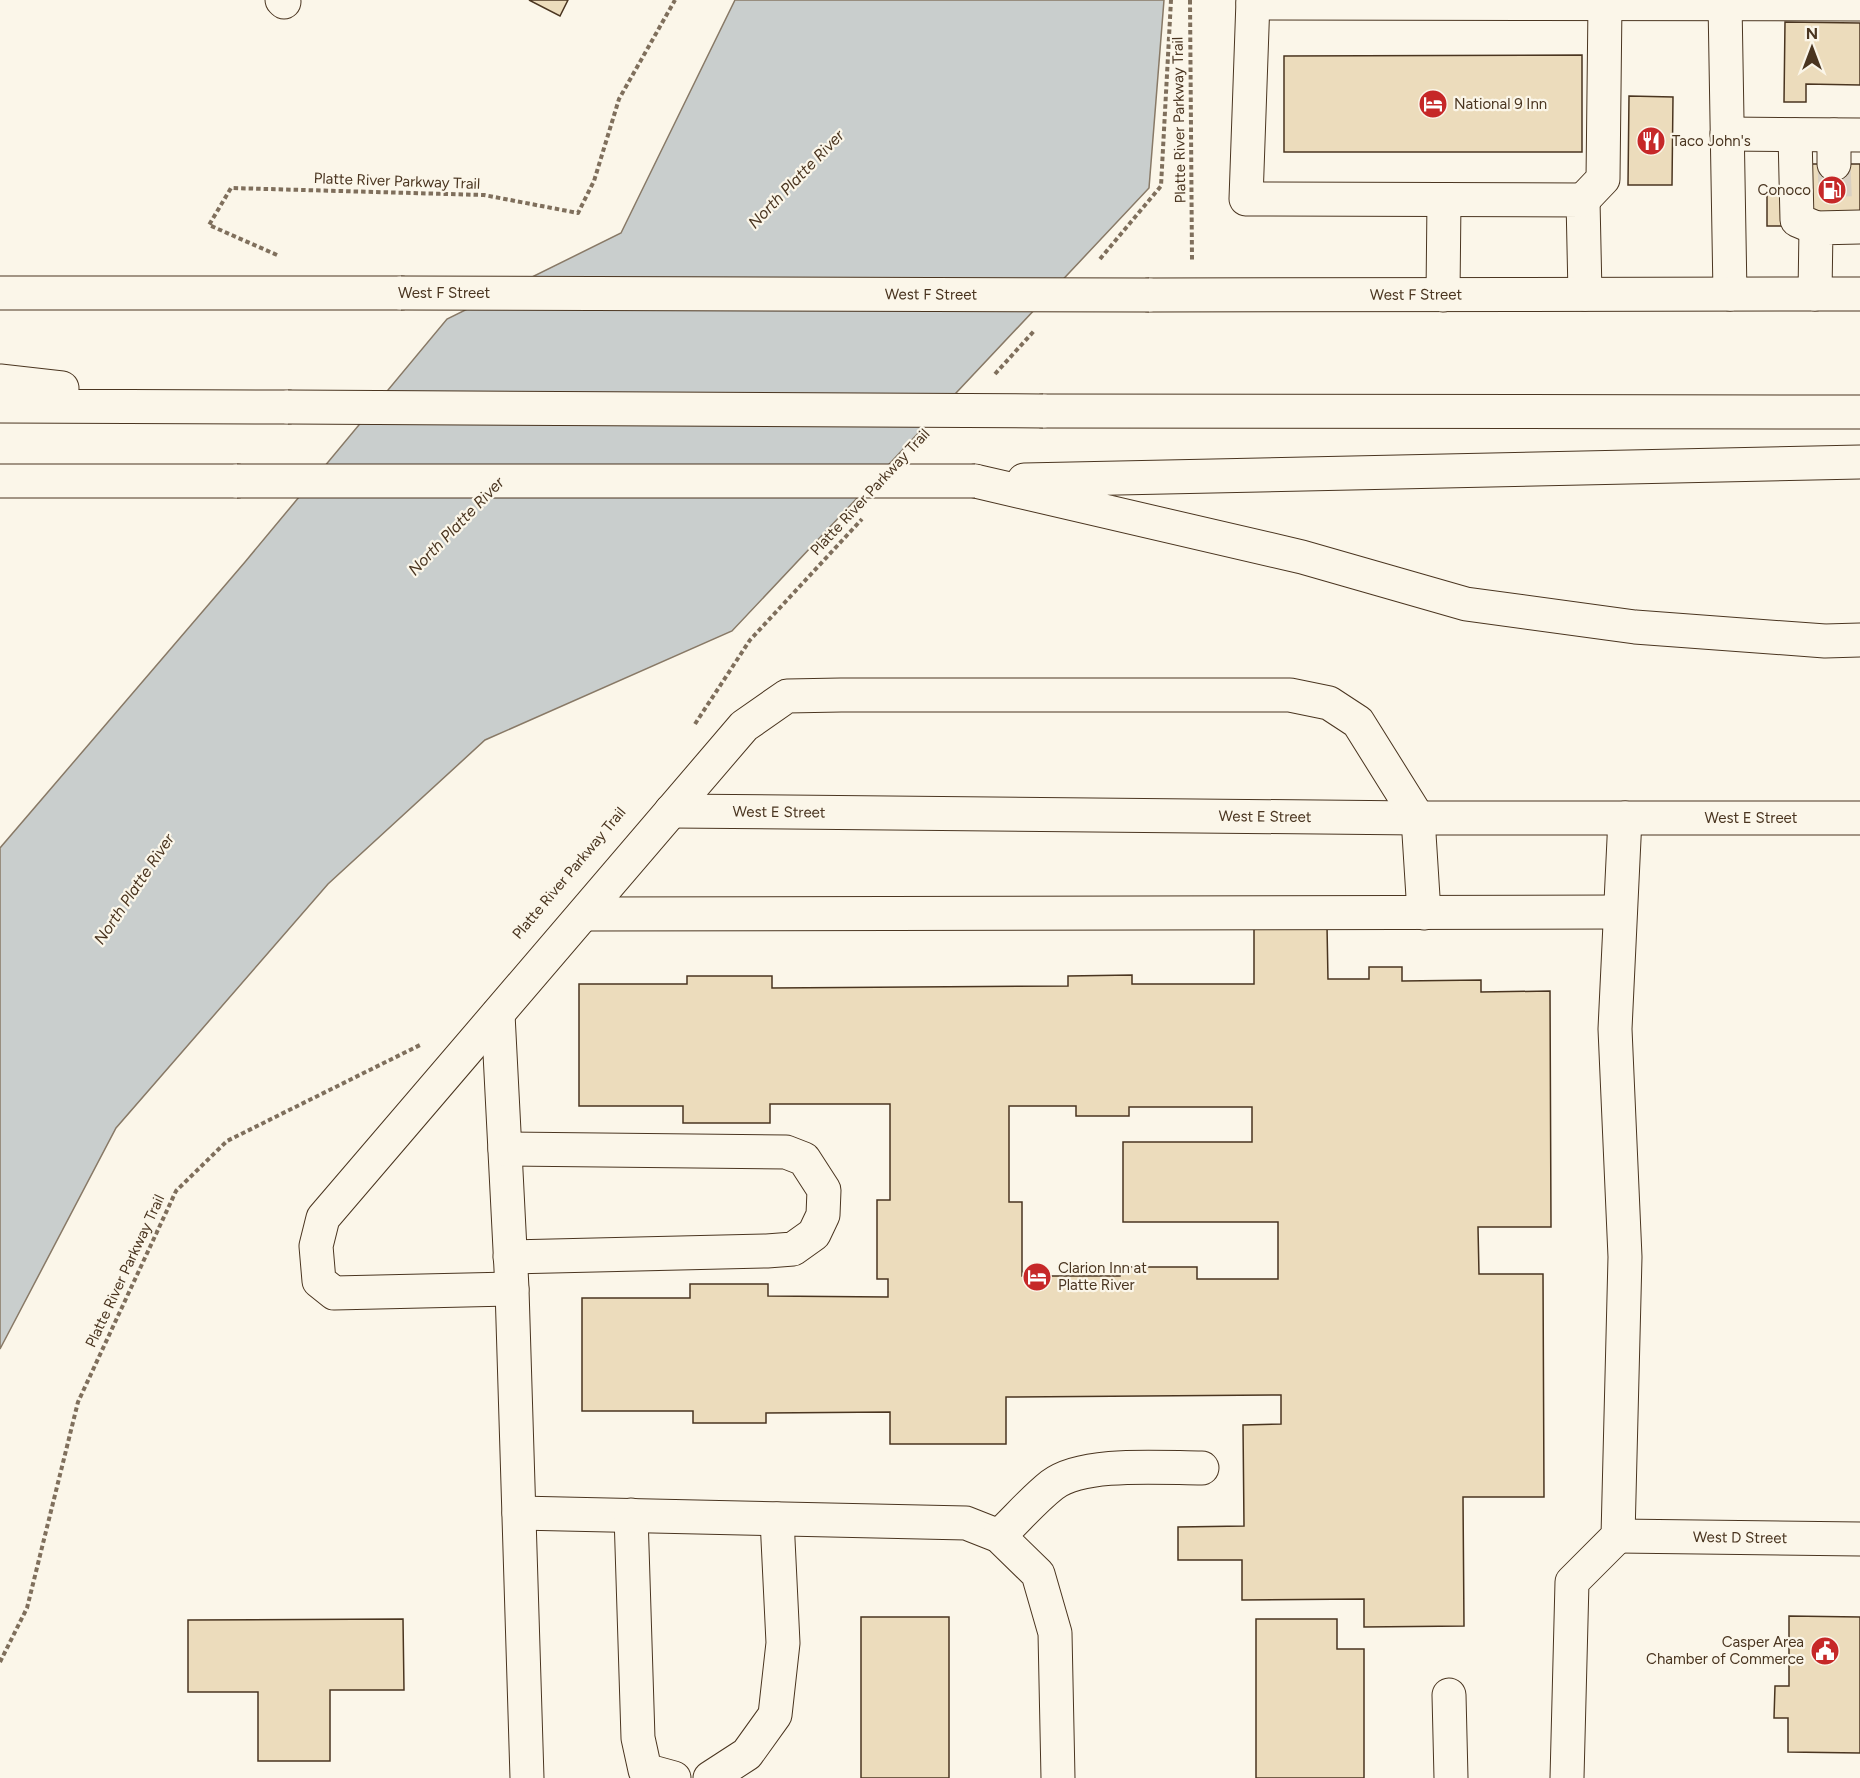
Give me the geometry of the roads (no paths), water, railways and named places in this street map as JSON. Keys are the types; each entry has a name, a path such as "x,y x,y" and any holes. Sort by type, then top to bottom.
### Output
{"main road":[{"path":"1583,201 1246,199 1253,2 1860,4"},
{"path":"1586,294 1583,201 1603,179 1605,3"},
{"path":"1725,3 1730,294"},
{"path":"1727,134 1795,135 1843,145"},
{"path":"1795,135 1797,220 1837,225 1815,294"},
{"path":"1443,295 1444,200"},
{"name":"West F Street","path":"0,293 1860,294"},
{"path":"0,381 197,405"},
{"path":"0,406 1860,412"},
{"path":"0,481 975,482 1860,462"},
{"path":"975,482 1302,557 1466,604 1635,627 1825,641 1860,640"},
{"path":"505,1149 786,1152 804,1159 824,1190 823,1215 814,1234 793,1249 511,1273 334,1293 319,1281 316,1246 323,1218 671,811 744,726 787,696 1290,694 1329,703 1358,722 1418,818 1424,913"},
{"name":"West E Street","path":"671,811 1418,818 1860,818"},
{"path":"1567,1778 1572,1582 1618,1536 1625,1257 1615,1029 1625,818"},
{"path":"584,914 1620,912"},
{"path":"498,1014 511,1273 527,1778"},
{"path":"999,1536 1054,1484 1080,1473 1117,1468 1202,1468"},
{"path":"519,1513 966,1523 999,1536 1038,1574 1055,1633 1058,1778"},
{"path":"631,1515 638,1738 645,1770 674,1778"},
{"path":"710,1778 747,1754 775,1715 783,1643 777,1519"},
{"name":"West D Street","path":"1618,1536 1860,1539"},
{"path":"1449,1695 1451,1778"}],"water":[{"name":"North Platte River","path":"735,0 1164,0 1149,188 732,631 485,740 328,884 116,1128 0,1349 0,848 245,562 447,319 621,233"}],"tunnel":[{"path":"1834,164 1836,216"}],"place":[{"name":"National 9 Inn","path":"1433,104"},
{"name":"Taco John's","path":"1651,141"},
{"name":"Conoco","path":"1832,190"},
{"name":"Clarion Inn at Platte River","path":"1037,1277"},
{"name":"Casper Area Chamber of Commerce","path":"1825,1651"}]}
